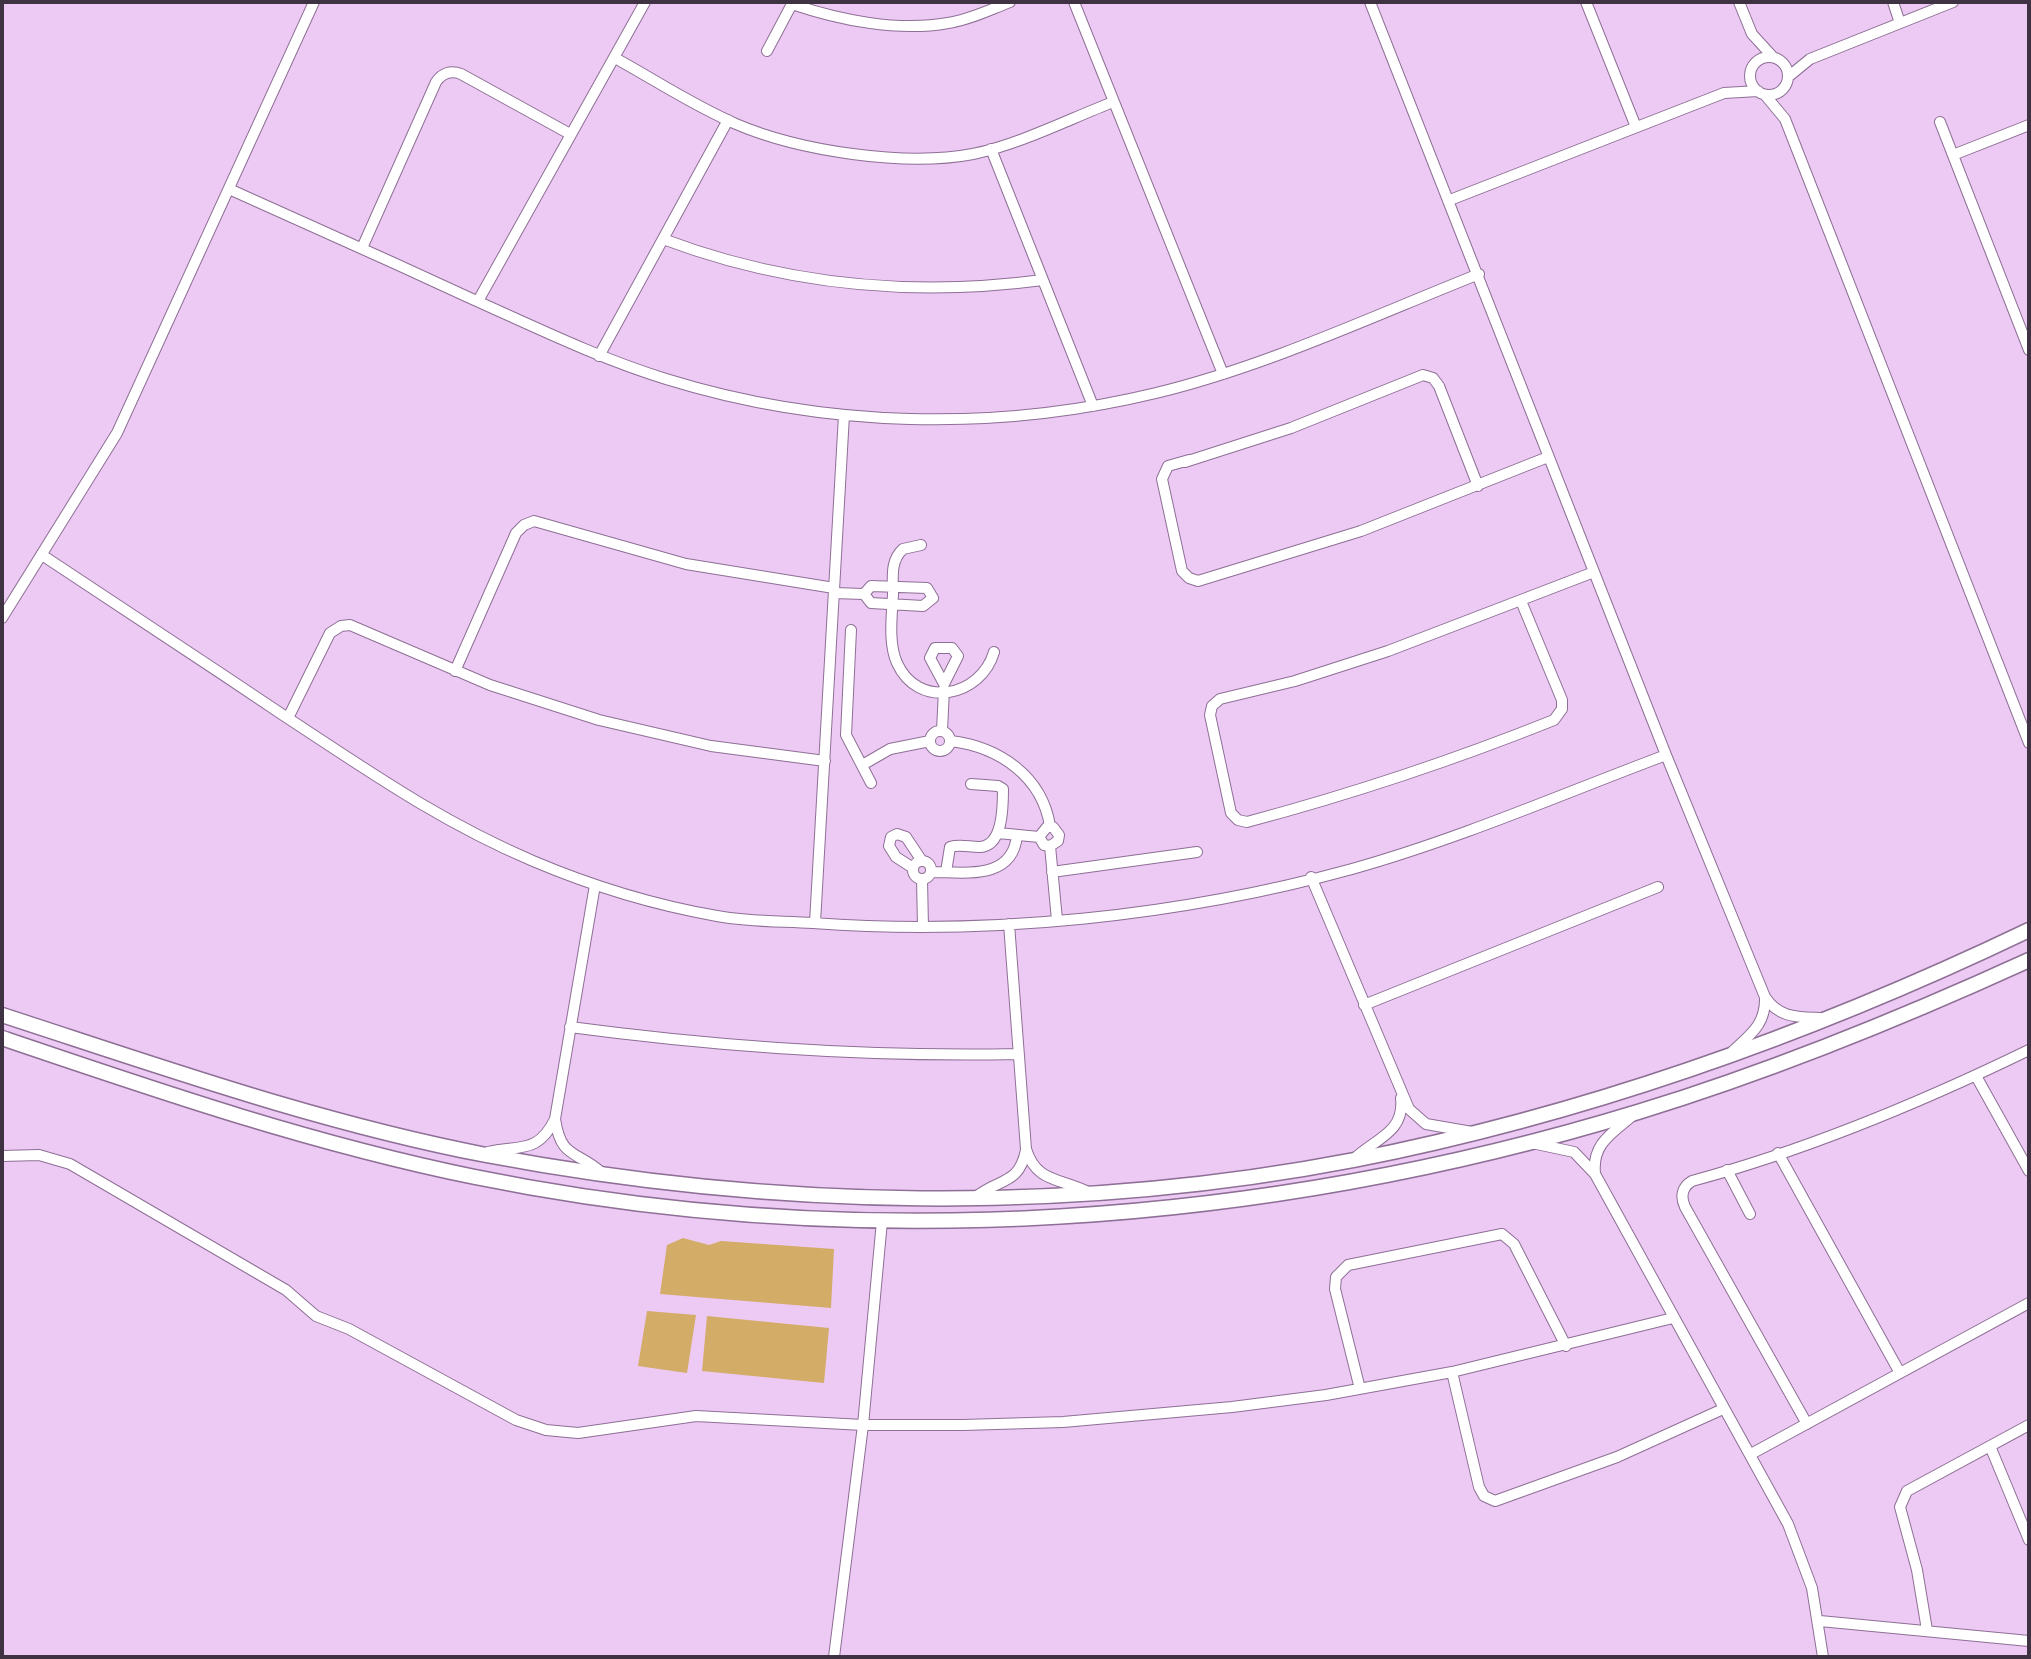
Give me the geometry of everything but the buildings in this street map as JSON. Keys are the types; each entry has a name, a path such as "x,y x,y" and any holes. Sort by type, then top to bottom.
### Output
{"street":[{"path":"2,618 117,433 314,2"},
{"path":"478,301 645,2"},
{"path":"767,51 793,3 849,19 929,25 959,21 1010,2"},
{"path":"1074,2 1223,374"},
{"path":"1370,2 1666,755 1765,997 1771,1006 1791,1017 1832,1019"},
{"path":"1586,2 1636,128"},
{"path":"1739,2 1752,34 1786,68 1785,119"},
{"path":"1893,2 1900,23"},
{"path":"1724,93 1774,94 1810,59 1954,2"},
{"path":"1752,34 1750,81 1785,119 2029,743"},
{"path":"615,58 728,120 775,137 860,153 927,157 991,149 1113,102"},
{"path":"1450,200 1724,93 1759,59 1810,59"},
{"path":"362,248 439,78 447,73 457,72 570,134"},
{"path":"598,356 728,120"},
{"path":"1940,122 2029,350"},
{"path":"1953,155 2029,125"},
{"path":"991,149 1093,406"},
{"path":"229,189 598,356 715,393 844,415 941,420 1027,415 1093,406 1223,374 1479,274"},
{"path":"663,239 748,266 835,282 944,288 1042,280"},
{"path":"1478,486 1436,382 1428,376 1418,376 1282,431 1189,460 1170,473 1165,495 1179,554 1192,573 1214,577 1328,543 1478,486 1548,457"},
{"path":"815,923 844,415"},
{"path":"455,671 516,533 524,525 534,521 686,564 864,594 871,603 926,606 933,598 927,588 871,586 864,594"},
{"path":"921,545 907,547 897,555 892,586 892,644 899,667 914,684 944,688 973,684 989,667 995,652"},
{"path":"42,555 358,767 424,807 502,847 594,885 656,903 718,916 923,927 1057,920 1196,902 1347,870 1438,841 1666,755"},
{"path":"1521,601 1558,691 1555,711 1539,726 1393,779 1262,817 1247,821 1238,820 1231,813 1210,715 1212,706 1220,699 1379,654 1594,572"},
{"path":"288,718 330,633 341,626 355,626 455,671 538,702 636,730 711,746 825,761"},
{"path":"851,630 845,729 850,745 864,764 871,783"},
{"path":"942,731 944,688"},
{"path":"930,741 934,733 942,731 947,733 951,741"},
{"path":"864,764 890,749 930,741"},
{"path":"930,741 934,749 940,751 946,749 951,741"},
{"path":"951,741 982,748 1019,769 1039,792 1050,827 1059,835 1058,841 1050,846"},
{"path":"946,872 950,847 983,847 992,842 998,833 1003,789 1000,786 971,784"},
{"path":"1039,837 1044,828 1050,827"},
{"path":"998,833 1039,837"},
{"path":"922,879 916,877 913,869 891,852 889,843 894,835 906,836 922,861 928,863 931,872"},
{"path":"922,879 931,872 984,872 996,869 1010,857 1017,835"},
{"path":"1039,837 1042,843 1050,846"},
{"path":"1050,846 1057,920"},
{"path":"1052,872 1197,852"},
{"path":"913,869 922,861"},
{"path":"1311,877 1401,1094 1412,1114 1426,1124 1472,1132"},
{"path":"922,879 923,927"},
{"path":"594,885 555,1119 558,1138 567,1152 604,1175"},
{"path":"1364,1005 1658,887"},
{"path":"1009,924 1026,1149 1032,1165 1041,1175 1089,1193"},
{"path":"2,1014 280,1105 481,1154 604,1175 811,1196 975,1198 1089,1193 1225,1179 1353,1160 1472,1132 1600,1097 1832,1019 1922,982 2029,930"},
{"path":"2,1038 274,1128 473,1177 564,1193 692,1209 882,1221 1101,1213 1179,1207 1361,1178 1529,1142 1636,1113 1871,1030 2029,960"},
{"path":"1728,1056 1757,1030 1763,1018 1765,997"},
{"path":"570,1027 695,1043 804,1052 1018,1054"},
{"path":"1807,1424 1691,1217 1689,1193 1702,1178 1778,1153 1976,1076 2029,1050"},
{"path":"1976,1076 2029,1171"},
{"path":"1353,1160 1396,1125 1402,1110 1401,1094"},
{"path":"1595,1174 1595,1158 1601,1143 1636,1113"},
{"path":"481,1154 535,1144 546,1135 555,1119"},
{"path":"1529,1142 1574,1152 1595,1174 1723,1409 1751,1454 1801,1556 1819,1621 1823,1657"},
{"path":"975,1198 1012,1178 1021,1168 1026,1149"},
{"path":"1778,1153 1900,1373"},
{"path":"2,1156 39,1155 70,1164 286,1290 316,1316 348,1329 531,1426 562,1433 594,1433 708,1416 863,1425 1088,1420 1232,1407 1360,1389 1452,1372 1673,1318"},
{"path":"1727,1170 1750,1214"},
{"path":"1179,1207 1177,1201 1181,1194 1215,1189 1225,1179"},
{"path":"1101,1213 1110,1206 1144,1201 1147,1195 1142,1188"},
{"path":"834,1657 863,1425 882,1221"},
{"path":"1360,1389 1334,1283 1339,1272 1348,1265 1496,1234 1506,1236 1566,1346"},
{"path":"1751,1454 2029,1303"},
{"path":"1452,1372 1481,1492 1489,1499 1509,1498 1617,1457 1723,1409"},
{"path":"1927,1630 1917,1570 1900,1507 1902,1498 1907,1491 2029,1424"},
{"path":"1990,1446 2029,1540"},
{"path":"1819,1621 2029,1641"}],"shaded area":[{"path":"683,1238 709,1245 721,1241 834,1249 831,1308 660,1294 667,1245"},
{"path":"647,1311 696,1315 687,1373 638,1366"},
{"path":"707,1316 829,1328 824,1383 702,1371"}]}
